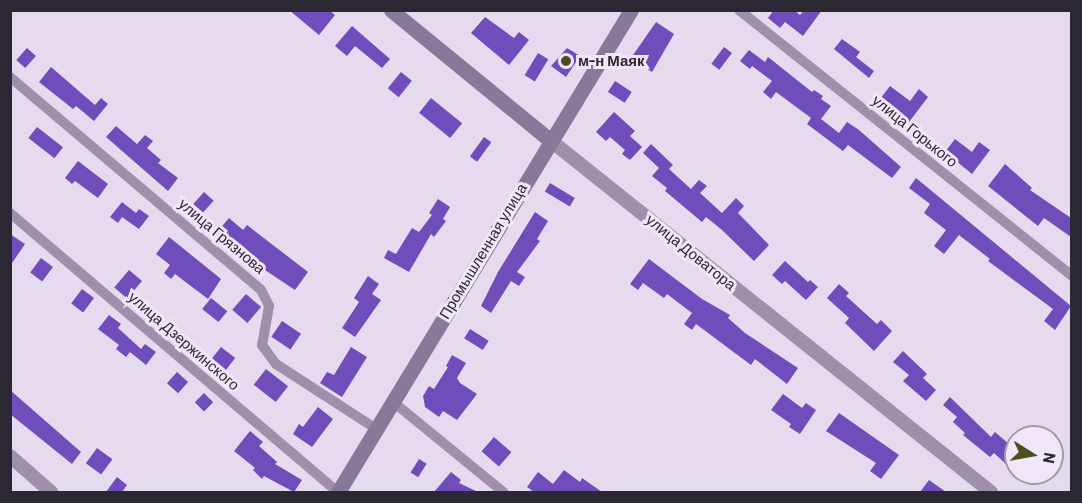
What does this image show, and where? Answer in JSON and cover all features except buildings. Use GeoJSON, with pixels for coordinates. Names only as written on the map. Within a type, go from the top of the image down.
{"type":"FeatureCollection","features":[{"type":"Feature","properties":{"kind":"main road","name":"улица Доватора"},"geometry":{"type":"LineString","coordinates":[[391,10],[550,140]]}},
{"type":"Feature","properties":{"kind":"main road","name":"Промышленная улица"},"geometry":{"type":"LineString","coordinates":[[338,492],[631,10]]}},
{"type":"Feature","properties":{"kind":"street","name":"улица Горького"},"geometry":{"type":"LineString","coordinates":[[739,10],[1071,276]]}},
{"type":"Feature","properties":{"kind":"street","name":"улица Грязнова"},"geometry":{"type":"LineString","coordinates":[[10,77],[261,290],[269,306],[262,345],[276,364],[375,428]]}},
{"type":"Feature","properties":{"kind":"street","name":"улица Доватора"},"geometry":{"type":"LineString","coordinates":[[550,140],[991,492]]}},
{"type":"Feature","properties":{"kind":"street","name":"улица Дзержинского"},"geometry":{"type":"LineString","coordinates":[[10,213],[338,492]]}},
{"type":"Feature","properties":{"kind":"street"},"geometry":{"type":"LineString","coordinates":[[392,401],[503,492]]}},
{"type":"Feature","properties":{"kind":"street"},"geometry":{"type":"LineString","coordinates":[[10,456],[51,492]]}},
{"type":"Feature","properties":{"kind":"place","name":"м-н Маяк"},"geometry":{"type":"Point","coordinates":[566,61]}}]}
